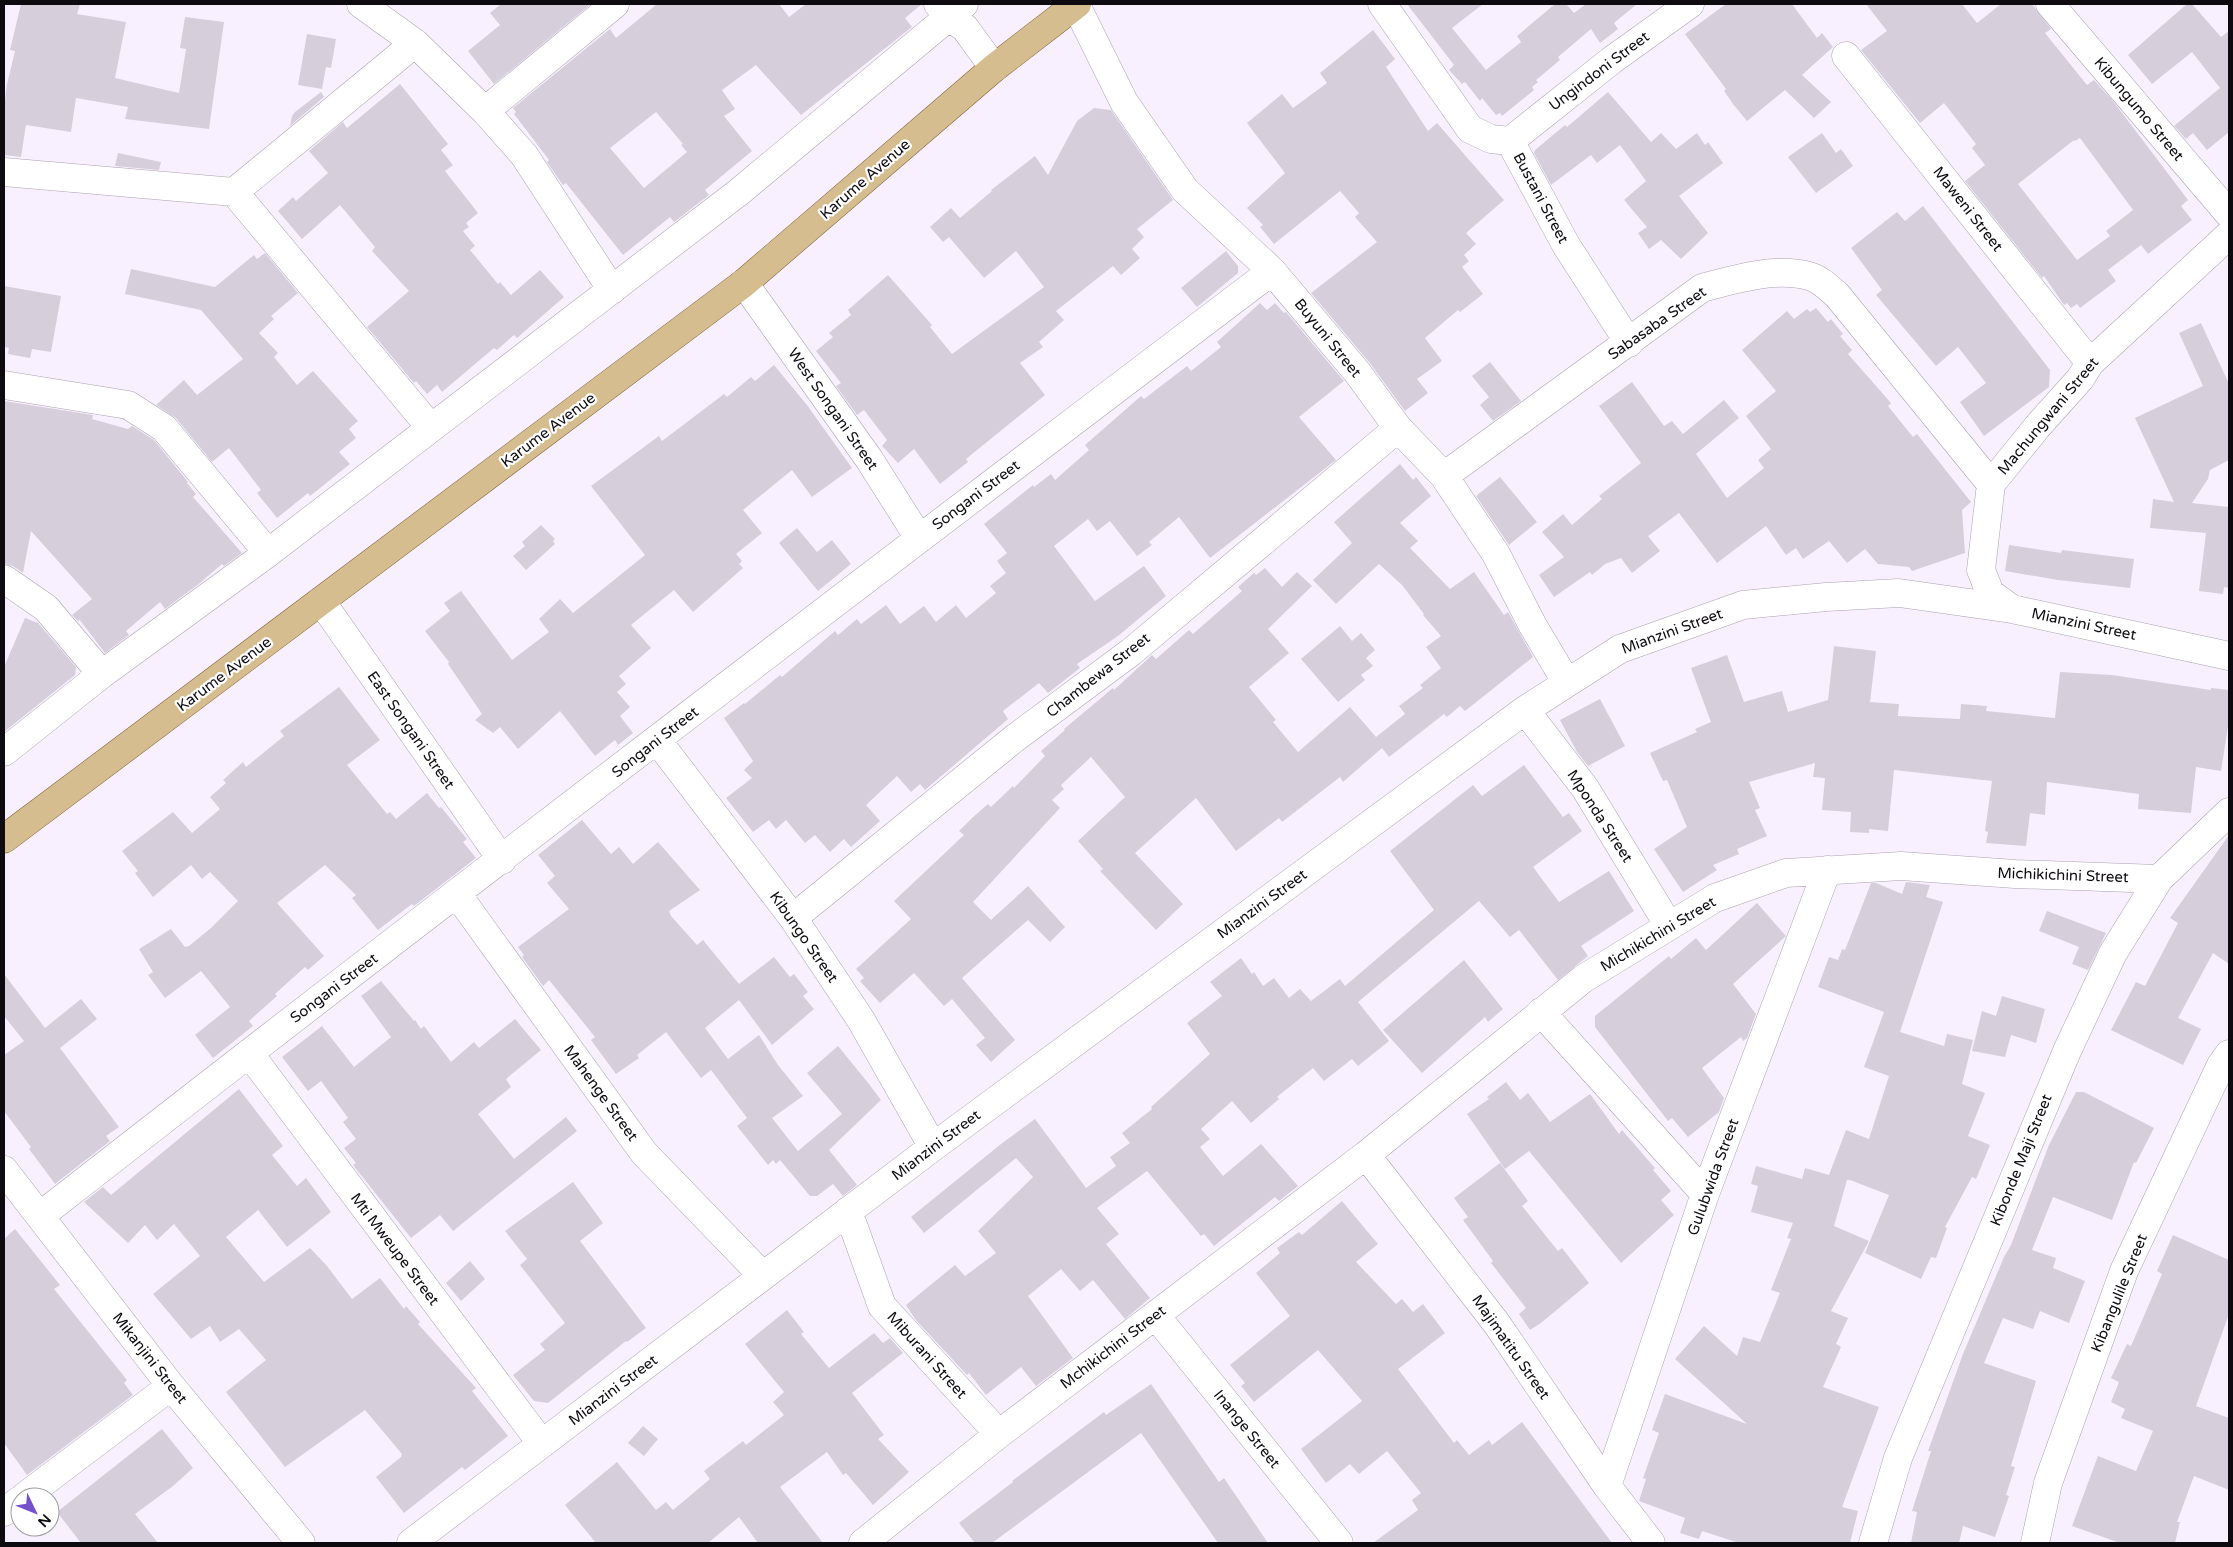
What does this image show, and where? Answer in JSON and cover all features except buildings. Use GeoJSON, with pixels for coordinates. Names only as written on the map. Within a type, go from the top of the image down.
{"type":"FeatureCollection","features":[{"type":"Feature","properties":{"kind":"main road","name":"Karume Avenue"},"geometry":{"type":"LineString","coordinates":[[4,839],[744,283],[988,60],[1076,4]]}},
{"type":"Feature","properties":{"kind":"street"},"geometry":{"type":"LineString","coordinates":[[362,4],[415,43],[485,111],[524,155],[612,290]]}},
{"type":"Feature","properties":{"kind":"street"},"geometry":{"type":"LineString","coordinates":[[485,111],[615,4]]}},
{"type":"Feature","properties":{"kind":"street","name":"Buyuni Street"},"geometry":{"type":"LineString","coordinates":[[1076,4],[1124,102],[1185,190],[1272,271],[1357,372],[1398,428],[1444,476],[1496,554],[1533,626],[1567,683]]}},
{"type":"Feature","properties":{"kind":"street","name":"Bustani Street"},"geometry":{"type":"LineString","coordinates":[[1382,4],[1470,129],[1491,139],[1510,141],[1566,245],[1629,343]]}},
{"type":"Feature","properties":{"kind":"street","name":"Ungindoni Street"},"geometry":{"type":"LineString","coordinates":[[1510,141],[1612,60],[1690,4]]}},
{"type":"Feature","properties":{"kind":"street","name":"Kibungumo Street"},"geometry":{"type":"LineString","coordinates":[[2050,4],[2229,214]]}},
{"type":"Feature","properties":{"kind":"street"},"geometry":{"type":"LineString","coordinates":[[4,752],[102,674],[268,552],[739,192],[954,13],[988,60]]}},
{"type":"Feature","properties":{"kind":"street"},"geometry":{"type":"LineString","coordinates":[[4,172],[234,192],[415,43]]}},
{"type":"Feature","properties":{"kind":"street","name":"Maweni Street"},"geometry":{"type":"LineString","coordinates":[[1846,56],[2090,362]]}},
{"type":"Feature","properties":{"kind":"street"},"geometry":{"type":"LineString","coordinates":[[234,192],[431,428]]}},
{"type":"Feature","properties":{"kind":"street","name":"Machungwani Street"},"geometry":{"type":"LineString","coordinates":[[2012,609],[1990,593],[1981,570],[1991,484],[2037,427],[2080,379],[2090,362],[2229,235]]}},
{"type":"Feature","properties":{"kind":"street","name":"Songani Street"},"geometry":{"type":"LineString","coordinates":[[40,1216],[919,538],[1272,271]]}},
{"type":"Feature","properties":{"kind":"street","name":"Sabasaba Street"},"geometry":{"type":"LineString","coordinates":[[1444,476],[1702,288],[1728,281],[1778,273],[1809,276],[1823,283],[1837,295],[1991,484]]}},
{"type":"Feature","properties":{"kind":"street","name":"West Songani Street"},"geometry":{"type":"LineString","coordinates":[[744,283],[870,459],[919,538]]}},
{"type":"Feature","properties":{"kind":"street"},"geometry":{"type":"LineString","coordinates":[[4,385],[128,405],[164,428],[268,552]]}},
{"type":"Feature","properties":{"kind":"street","name":"Chambewa Street"},"geometry":{"type":"LineString","coordinates":[[793,918],[1015,738],[1131,652],[1398,428]]}},
{"type":"Feature","properties":{"kind":"street"},"geometry":{"type":"LineString","coordinates":[[4,579],[46,608],[102,674]]}},
{"type":"Feature","properties":{"kind":"street","name":"Mianzini Street"},"geometry":{"type":"LineString","coordinates":[[411,1543],[933,1147],[1525,710],[1620,649],[1744,604],[1899,593],[2012,609],[2229,656]]}},
{"type":"Feature","properties":{"kind":"street","name":"East Songani Street"},"geometry":{"type":"LineString","coordinates":[[321,601],[502,860]]}},
{"type":"Feature","properties":{"kind":"street","name":"Mponda Street"},"geometry":{"type":"LineString","coordinates":[[1525,710],[1585,788],[1669,926]]}},
{"type":"Feature","properties":{"kind":"street","name":"Kibungo Street"},"geometry":{"type":"LineString","coordinates":[[657,740],[793,918],[861,1020],[933,1147]]}},
{"type":"Feature","properties":{"kind":"street","name":"Kibonde Maji Street"},"geometry":{"type":"LineString","coordinates":[[1873,1543],[1898,1458],[2066,1051],[2113,953],[2159,879],[2229,812]]}},
{"type":"Feature","properties":{"kind":"street","name":"Michikichini Street"},"geometry":{"type":"LineString","coordinates":[[1366,1154],[1582,979],[1715,898],[1777,876],[1786,873],[1901,866],[2015,874],[2159,879]]}},
{"type":"Feature","properties":{"kind":"street","name":"Gulubwida Street"},"geometry":{"type":"LineString","coordinates":[[1607,1486],[1705,1194],[1827,870]]}},
{"type":"Feature","properties":{"kind":"street","name":"Mahenge Street"},"geometry":{"type":"LineString","coordinates":[[457,894],[644,1153],[763,1276]]}},
{"type":"Feature","properties":{"kind":"street"},"geometry":{"type":"LineString","coordinates":[[1541,1012],[1705,1194]]}},
{"type":"Feature","properties":{"kind":"street","name":"Mti Mweupe Street"},"geometry":{"type":"LineString","coordinates":[[249,1053],[542,1444]]}},
{"type":"Feature","properties":{"kind":"street","name":"Kibangulile Street"},"geometry":{"type":"LineString","coordinates":[[2035,1543],[2048,1483],[2124,1271],[2221,1065],[2229,1054]]}},
{"type":"Feature","properties":{"kind":"street","name":"Mchikichini Street"},"geometry":{"type":"LineString","coordinates":[[863,1543],[999,1434],[1366,1154]]}},
{"type":"Feature","properties":{"kind":"street","name":"Majimatitu Street"},"geometry":{"type":"LineString","coordinates":[[1366,1154],[1497,1324],[1607,1486],[1651,1543]]}},
{"type":"Feature","properties":{"kind":"street","name":"Mikanjini Street"},"geometry":{"type":"LineString","coordinates":[[4,1170],[171,1386],[301,1543]]}},
{"type":"Feature","properties":{"kind":"street","name":"Miburani Street"},"geometry":{"type":"LineString","coordinates":[[848,1211],[882,1306],[999,1434]]}},
{"type":"Feature","properties":{"kind":"street","name":"Inange Street"},"geometry":{"type":"LineString","coordinates":[[1156,1316],[1339,1543]]}},
{"type":"Feature","properties":{"kind":"street"},"geometry":{"type":"LineString","coordinates":[[37,1487],[171,1386]]}}]}
